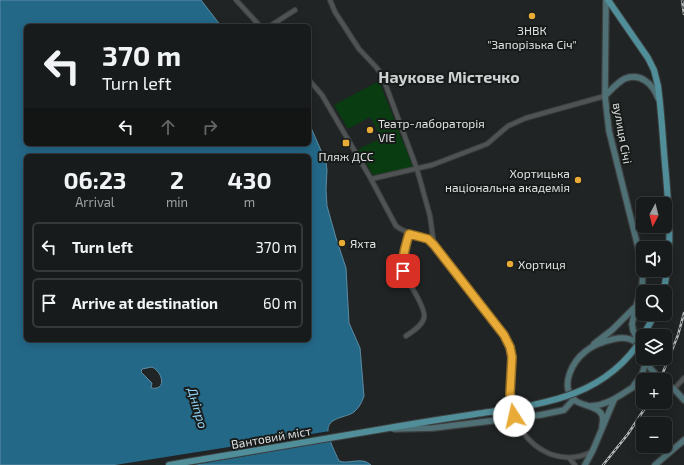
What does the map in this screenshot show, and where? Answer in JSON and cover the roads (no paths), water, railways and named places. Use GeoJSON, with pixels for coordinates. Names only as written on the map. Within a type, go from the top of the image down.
{"type":"FeatureCollection","features":[{"type":"Feature","properties":{"kind":"main road","name":"вулиця Січі"},"geometry":{"type":"LineString","coordinates":[[607,0],[605,96],[609,131],[636,241]]}},
{"type":"Feature","properties":{"kind":"main road"},"geometry":{"type":"LineString","coordinates":[[607,0],[651,64],[658,86],[670,227],[669,259],[664,285]]}},
{"type":"Feature","properties":{"kind":"main road"},"geometry":{"type":"LineString","coordinates":[[605,96],[614,86],[632,76],[644,79],[652,86],[660,105]]}},
{"type":"Feature","properties":{"kind":"main road"},"geometry":{"type":"LineString","coordinates":[[636,306],[632,324],[636,336]]}},
{"type":"Feature","properties":{"kind":"main road"},"geometry":{"type":"LineString","coordinates":[[602,426],[602,414],[596,409],[582,404],[574,399],[569,392],[569,376],[573,365],[586,350],[612,330],[636,306]]}},
{"type":"Feature","properties":{"kind":"main road"},"geometry":{"type":"LineString","coordinates":[[586,350],[607,341],[623,338],[636,342]]}},
{"type":"Feature","properties":{"kind":"main road","name":"Вантовий міст"},"geometry":{"type":"LineString","coordinates":[[170,465],[519,408],[560,399],[587,388],[607,375],[632,353],[636,347]]}},
{"type":"Feature","properties":{"kind":"main road"},"geometry":{"type":"LineString","coordinates":[[631,389],[643,372],[645,365]]}},
{"type":"Feature","properties":{"kind":"main road"},"geometry":{"type":"LineString","coordinates":[[588,406],[600,405],[614,400],[636,386]]}},
{"type":"Feature","properties":{"kind":"main road"},"geometry":{"type":"LineString","coordinates":[[674,389],[684,400]]}},
{"type":"Feature","properties":{"kind":"main road"},"geometry":{"type":"LineString","coordinates":[[377,430],[433,428],[540,415],[564,410],[574,399]]}},
{"type":"Feature","properties":{"kind":"main road"},"geometry":{"type":"LineString","coordinates":[[585,465],[614,400]]}},
{"type":"Feature","properties":{"kind":"main road"},"geometry":{"type":"LineString","coordinates":[[655,465],[684,440]]}},
{"type":"Feature","properties":{"kind":"main road"},"geometry":{"type":"LineString","coordinates":[[673,451],[684,447]]}},
{"type":"Feature","properties":{"kind":"street"},"geometry":{"type":"LineString","coordinates":[[236,0],[258,24]]}},
{"type":"Feature","properties":{"kind":"street"},"geometry":{"type":"LineString","coordinates":[[330,0],[335,12],[359,49],[376,66],[382,75],[417,169],[430,216],[434,245]]}},
{"type":"Feature","properties":{"kind":"street"},"geometry":{"type":"LineString","coordinates":[[273,24],[295,10]]}},
{"type":"Feature","properties":{"kind":"street"},"geometry":{"type":"LineString","coordinates":[[311,82],[322,96],[371,179],[396,226],[409,234],[428,239],[434,245],[504,335],[510,347],[512,357],[513,366],[510,394],[512,406],[514,416],[523,434],[531,442],[546,452],[557,456],[568,458],[585,455],[593,450]]}},
{"type":"Feature","properties":{"kind":"street"},"geometry":{"type":"LineString","coordinates":[[371,179],[432,165],[487,144],[508,126],[526,118],[605,96]]}},
{"type":"Feature","properties":{"kind":"street"},"geometry":{"type":"LineString","coordinates":[[406,336],[416,329],[424,318],[416,296],[403,271],[402,259],[404,247],[409,234]]}},
{"type":"Feature","properties":{"kind":"street"},"geometry":{"type":"LineString","coordinates":[[674,389],[684,378]]}},
{"type":"Feature","properties":{"kind":"street"},"geometry":{"type":"LineString","coordinates":[[568,458],[575,465]]}},
{"type":"Feature","properties":{"kind":"water","name":"Дніпро"},"geometry":{"type":"Polygon","coordinates":[[[0,0],[201,0],[219,24],[24,24],[24,146],[311,146],[311,128],[326,162],[327,206],[346,268],[349,323],[360,348],[364,396],[360,405],[354,412],[334,420],[329,426],[328,431],[332,446],[339,461],[364,461],[371,465],[0,465],[0,0]],[[152,367],[142,369],[141,372],[152,383],[151,388],[159,387],[161,384],[161,377],[156,369],[152,367]]]}},
{"type":"Feature","properties":{"kind":"railway"},"geometry":{"type":"LineString","coordinates":[[682,0],[684,14]]}},
{"type":"Feature","properties":{"kind":"railway"},"geometry":{"type":"LineString","coordinates":[[663,373],[678,335],[684,313]]}},
{"type":"Feature","properties":{"kind":"railway"},"geometry":{"type":"LineString","coordinates":[[603,465],[628,434],[644,409]]}},
{"type":"Feature","properties":{"kind":"place","name":"ЗНВК \"Запорізька Січ\""},"geometry":{"type":"Point","coordinates":[532,16]}},
{"type":"Feature","properties":{"kind":"place","name":"Театр-лабораторія VIE"},"geometry":{"type":"Point","coordinates":[370,130]}},
{"type":"Feature","properties":{"kind":"place","name":"Пляж ДСС"},"geometry":{"type":"Point","coordinates":[346,143]}},
{"type":"Feature","properties":{"kind":"place","name":"Хортицька національна академія"},"geometry":{"type":"Point","coordinates":[578,180]}},
{"type":"Feature","properties":{"kind":"place","name":"Яхта"},"geometry":{"type":"Point","coordinates":[342,243]}},
{"type":"Feature","properties":{"kind":"place","name":"Хортиця"},"geometry":{"type":"Point","coordinates":[510,264]}},
{"type":"Feature","properties":{"kind":"district","name":"Наукове Містечко"},"geometry":{"type":"Point","coordinates":[449,76]}}]}
